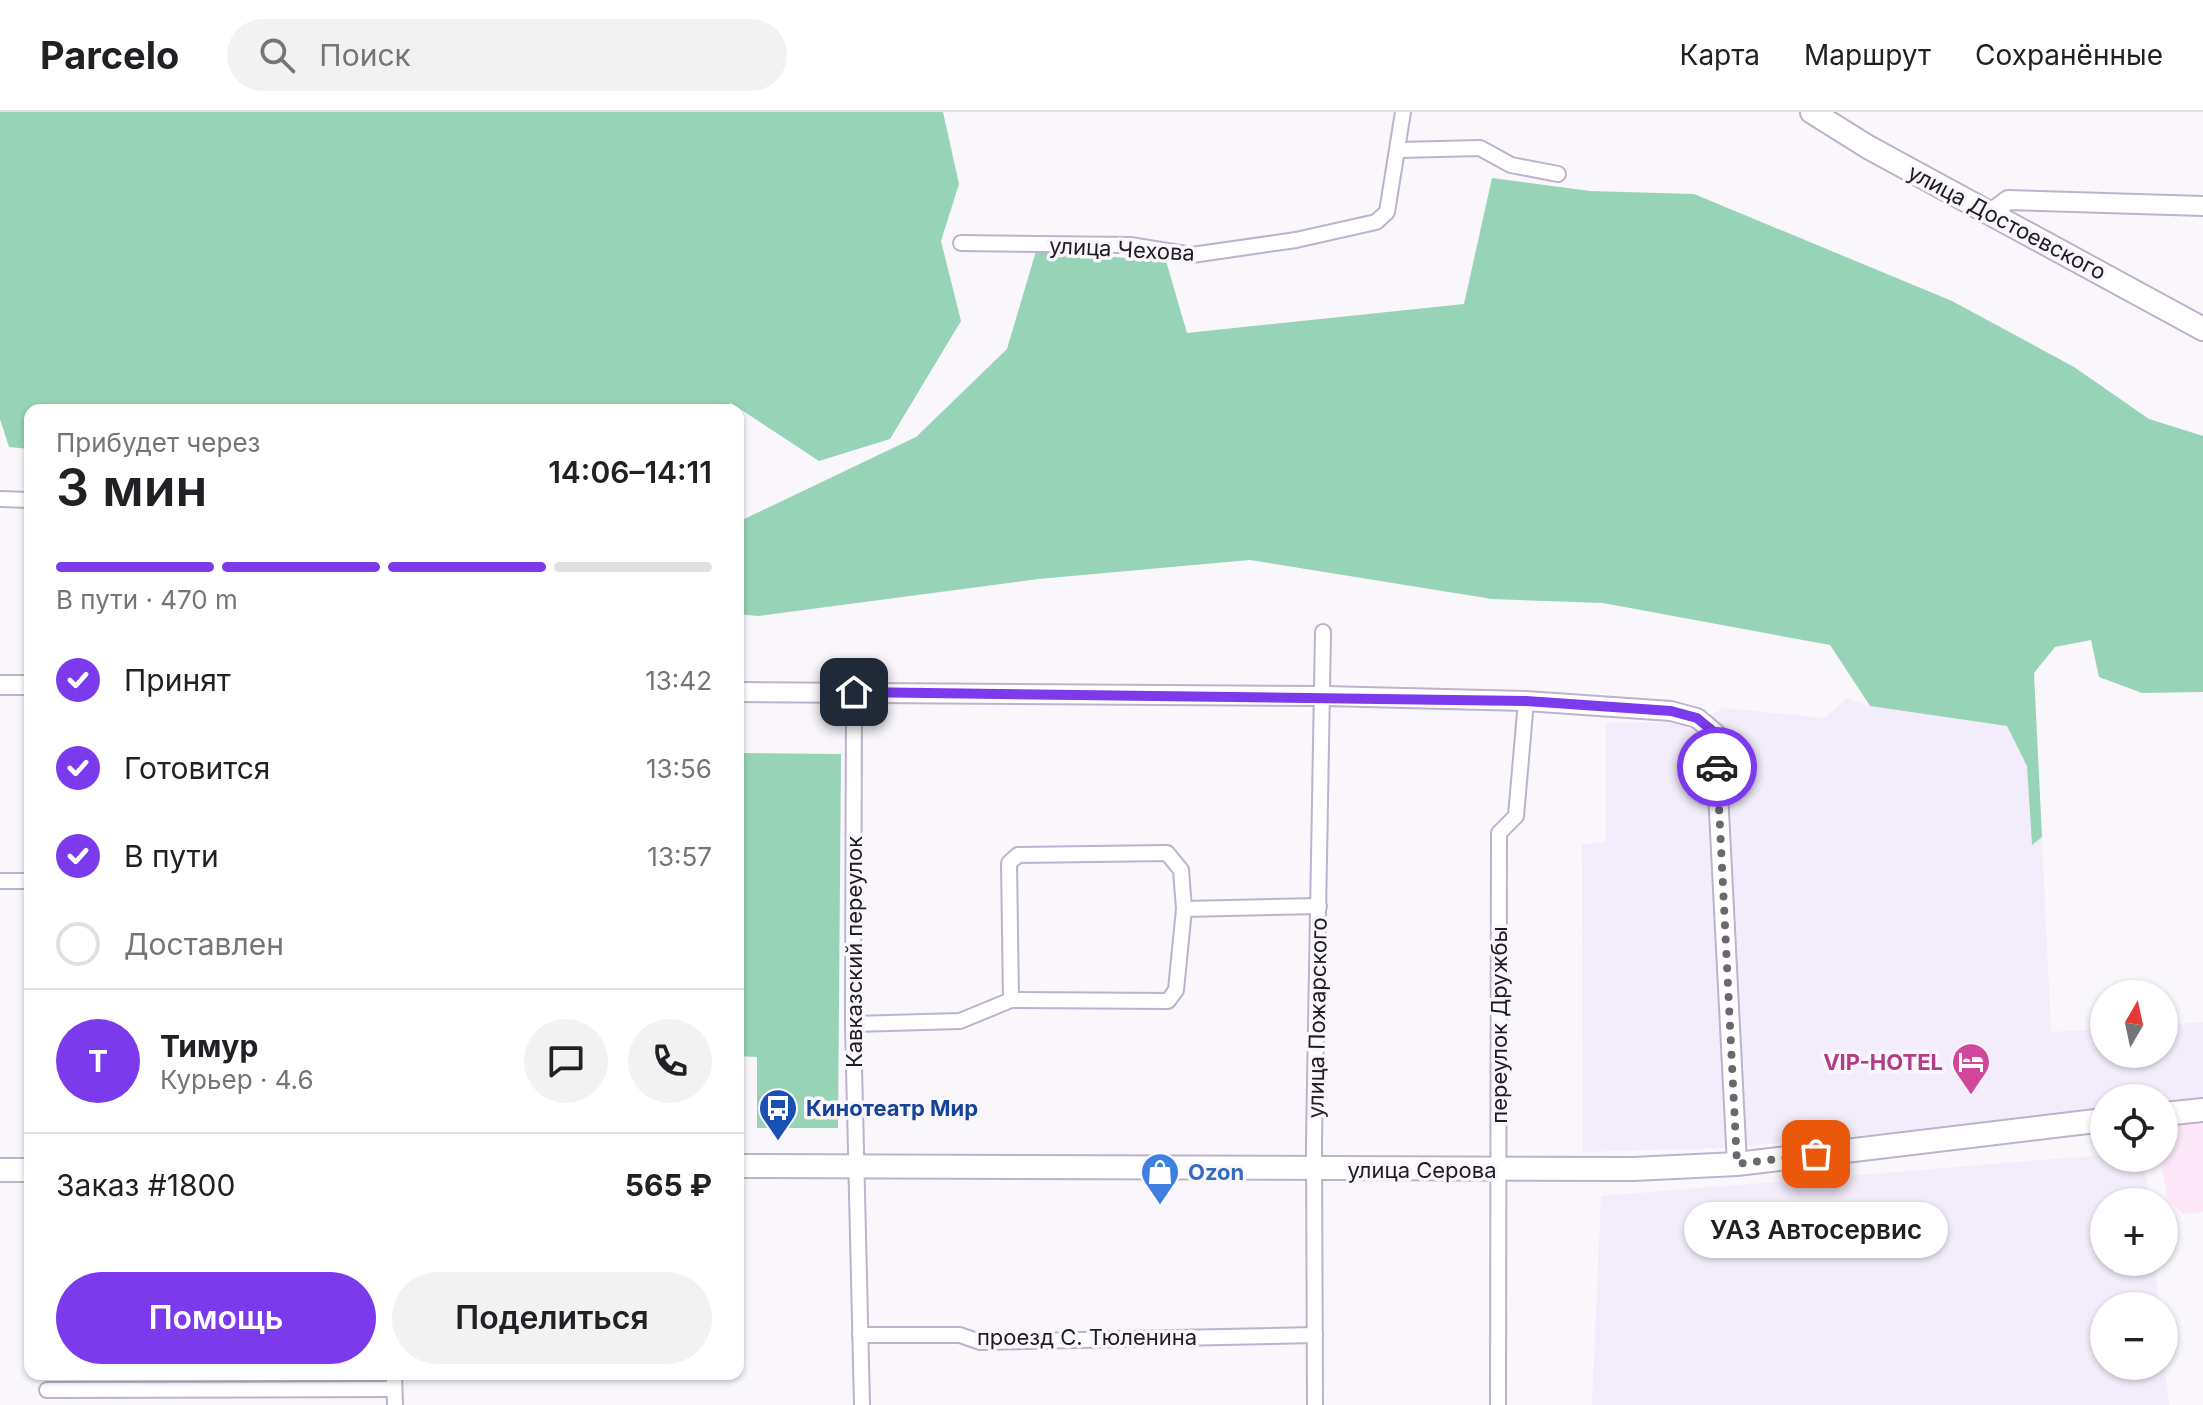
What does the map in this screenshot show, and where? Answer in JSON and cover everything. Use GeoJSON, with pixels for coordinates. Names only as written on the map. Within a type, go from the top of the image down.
{"type":"FeatureCollection","features":[{"type":"Feature","properties":{"kind":"main road","name":"улица Достоевского"},"geometry":{"type":"LineString","coordinates":[[1812,112],[1868,147],[2203,329]]}},
{"type":"Feature","properties":{"kind":"main road"},"geometry":{"type":"LineString","coordinates":[[2178,1113],[2203,1110]]}},
{"type":"Feature","properties":{"kind":"main road","name":"улица Серова"},"geometry":{"type":"LineString","coordinates":[[744,1166],[1499,1170],[1737,1164],[2090,1122]]}},
{"type":"Feature","properties":{"kind":"main road"},"geometry":{"type":"LineString","coordinates":[[0,1170],[24,1170]]}},
{"type":"Feature","properties":{"kind":"street"},"geometry":{"type":"LineString","coordinates":[[1403,112],[1399,150],[1480,148],[1511,165],[1558,174]]}},
{"type":"Feature","properties":{"kind":"street","name":"улица Чехова"},"geometry":{"type":"LineString","coordinates":[[961,243],[1130,245],[1192,255],[1296,240],[1376,222],[1387,212],[1399,150]]}},
{"type":"Feature","properties":{"kind":"street"},"geometry":{"type":"LineString","coordinates":[[1992,212],[2008,200],[2203,206]]}},
{"type":"Feature","properties":{"kind":"street"},"geometry":{"type":"LineString","coordinates":[[0,499],[24,500]]}},
{"type":"Feature","properties":{"kind":"street","name":"улица Пожарского"},"geometry":{"type":"LineString","coordinates":[[1315,1405],[1315,1170],[1323,632]]}},
{"type":"Feature","properties":{"kind":"street"},"geometry":{"type":"LineString","coordinates":[[0,685],[24,685]]}},
{"type":"Feature","properties":{"kind":"street"},"geometry":{"type":"LineString","coordinates":[[744,692],[1324,696],[1526,701],[1671,711],[1697,718],[1715,733],[1737,1164]]}},
{"type":"Feature","properties":{"kind":"street","name":"Кавказский переулок"},"geometry":{"type":"LineString","coordinates":[[854,692],[853,1024],[862,1405]]}},
{"type":"Feature","properties":{"kind":"street","name":"переулок Дружбы"},"geometry":{"type":"LineString","coordinates":[[1498,1405],[1499,833],[1516,816],[1526,701]]}},
{"type":"Feature","properties":{"kind":"street"},"geometry":{"type":"LineString","coordinates":[[853,1024],[960,1021],[1011,1000],[1168,1001],[1176,990],[1184,909],[1181,870],[1167,853],[1018,855],[1009,863],[1011,1000]]}},
{"type":"Feature","properties":{"kind":"street"},"geometry":{"type":"LineString","coordinates":[[0,881],[24,881]]}},
{"type":"Feature","properties":{"kind":"street"},"geometry":{"type":"LineString","coordinates":[[1184,909],[1319,906]]}},
{"type":"Feature","properties":{"kind":"street","name":"проезд С. Тюленина"},"geometry":{"type":"LineString","coordinates":[[860,1335],[960,1335],[980,1342],[1315,1335]]}},
{"type":"Feature","properties":{"kind":"street"},"geometry":{"type":"LineString","coordinates":[[47,1390],[394,1382],[395,1405]]}},
{"type":"Feature","properties":{"kind":"shaded area"},"geometry":{"type":"Polygon","coordinates":[[[1847,698],[1870,706],[2007,726],[2027,766],[2032,844],[2042,837],[2051,1032],[2090,1030],[2090,1068],[2178,1068],[2178,1024],[2203,1022],[2203,1102],[2178,1105],[2178,1084],[2090,1084],[2090,1113],[1727,1148],[1583,1152],[1582,844],[1606,842],[1606,723],[1693,722],[1725,708],[1825,718],[1847,698]]]}},
{"type":"Feature","properties":{"kind":"shaded area"},"geometry":{"type":"Polygon","coordinates":[[[2203,1120],[2203,1212],[2184,1214],[2178,1209],[2178,1188],[2166,1188],[2163,1172],[2178,1172],[2178,1121],[2203,1120]]]}},
{"type":"Feature","properties":{"kind":"shaded area"},"geometry":{"type":"Polygon","coordinates":[[[2090,1156],[2090,1172],[2146,1172],[2148,1188],[2090,1188],[2090,1276],[2156,1276],[2158,1292],[2090,1292],[2090,1380],[2166,1380],[2169,1405],[1592,1405],[1601,1196],[2090,1156]]]}},
{"type":"Feature","properties":{"kind":"shaded area"},"geometry":{"type":"Polygon","coordinates":[[[270,1380],[381,1380],[381,1383],[270,1380]]]}},
{"type":"Feature","properties":{"kind":"green space"},"geometry":{"type":"Polygon","coordinates":[[[0,112],[943,112],[959,184],[941,241],[961,321],[890,439],[819,461],[744,412],[744,404],[731,403],[24,404],[24,448],[9,447],[0,419],[0,112]]]}},
{"type":"Feature","properties":{"kind":"green space"},"geometry":{"type":"Polygon","coordinates":[[[1492,178],[1590,191],[1694,194],[1952,301],[2074,367],[2149,419],[2203,436],[2203,692],[2142,693],[2099,677],[2091,640],[2055,647],[2034,673],[2042,837],[2032,845],[2027,766],[2007,726],[1870,706],[1830,645],[1603,603],[1492,599],[1250,560],[1038,579],[758,616],[744,615],[744,519],[916,437],[1007,349],[1036,251],[1166,261],[1187,333],[1464,304],[1492,178]]]}},
{"type":"Feature","properties":{"kind":"green space"},"geometry":{"type":"Polygon","coordinates":[[[744,753],[841,754],[838,1128],[757,1128],[757,1057],[744,1056],[744,753]]]}},
{"type":"Feature","properties":{"kind":"way so far"},"geometry":{"type":"LineString","coordinates":[[1717,767],[1737,1164],[1816,1154]]}},
{"type":"Feature","properties":{"kind":"place","name":"VIP-HOTEL"},"geometry":{"type":"Point","coordinates":[1971,1096]}},
{"type":"Feature","properties":{"kind":"place","name":"Кинотеатр Мир"},"geometry":{"type":"Point","coordinates":[778,1142]}},
{"type":"Feature","properties":{"kind":"place","name":"УАЗ Автосервис"},"geometry":{"type":"Point","coordinates":[1816,1154]}},
{"type":"Feature","properties":{"kind":"place","name":"Ozon"},"geometry":{"type":"Point","coordinates":[1160,1206]}},
{"type":"Feature","properties":{"kind":"route"},"geometry":{"type":"LineString","coordinates":[[854,692],[1353,696],[1526,701],[1671,711],[1697,718],[1715,733],[1717,767]]}}]}
